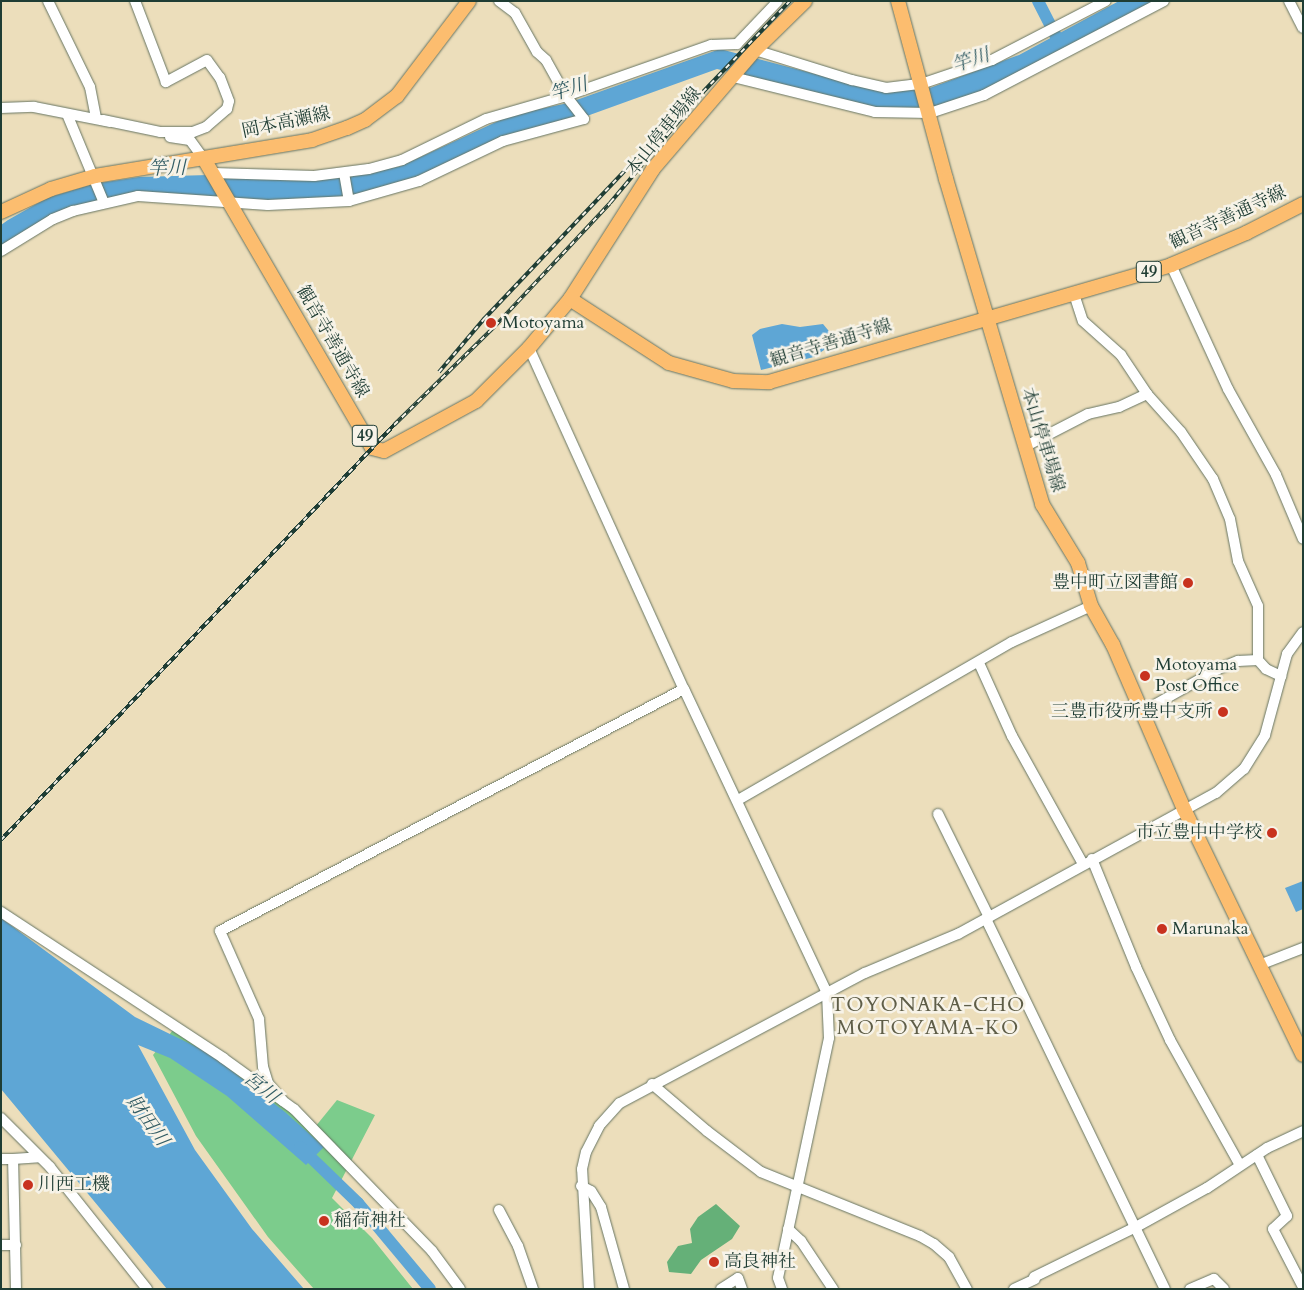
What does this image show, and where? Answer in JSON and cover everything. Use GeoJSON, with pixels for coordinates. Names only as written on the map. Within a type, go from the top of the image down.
{"type":"FeatureCollection","features":[{"type":"Feature","properties":{"kind":"main road","name":"岡本高瀬線"},"geometry":{"type":"LineString","coordinates":[[204,159],[332,135],[365,120],[412,80],[469,1]]}},
{"type":"Feature","properties":{"kind":"main road","name":"本山停車場線"},"geometry":{"type":"LineString","coordinates":[[570,299],[653,170],[755,50],[805,1]]}},
{"type":"Feature","properties":{"kind":"main road","name":"本山停車場線"},"geometry":{"type":"LineString","coordinates":[[898,1],[930,111],[946,179],[1042,504],[1078,563],[1091,606],[1113,645],[1140,713],[1184,809],[1303,1055]]}},
{"type":"Feature","properties":{"kind":"main road","name":"観音寺善通寺線"},"geometry":{"type":"LineString","coordinates":[[204,159],[372,448],[378,452],[432,428],[476,401],[529,348],[570,299],[632,337],[658,358],[706,375],[752,383],[788,379],[986,317],[1074,294],[1171,265],[1246,233],[1303,204]]}},
{"type":"Feature","properties":{"kind":"main road"},"geometry":{"type":"LineString","coordinates":[[1,212],[51,189],[96,178],[204,159]]}},
{"type":"Feature","properties":{"kind":"street"},"geometry":{"type":"LineString","coordinates":[[48,1],[90,87],[100,119]]}},
{"type":"Feature","properties":{"kind":"street"},"geometry":{"type":"LineString","coordinates":[[1,108],[34,107],[160,132],[193,132],[206,127],[227,109],[229,101],[220,78],[207,60],[166,82],[135,1]]}},
{"type":"Feature","properties":{"kind":"street"},"geometry":{"type":"LineString","coordinates":[[1,251],[53,219],[104,202],[138,196],[296,205],[348,200],[419,181],[503,141],[583,118],[567,98],[515,13],[499,1]]}},
{"type":"Feature","properties":{"kind":"street"},"geometry":{"type":"LineString","coordinates":[[213,173],[344,175],[402,160],[486,119],[567,98],[711,45],[736,44],[778,1]]}},
{"type":"Feature","properties":{"kind":"street"},"geometry":{"type":"LineString","coordinates":[[755,50],[852,80],[886,88],[922,86],[992,60],[1106,1]]}},
{"type":"Feature","properties":{"kind":"street"},"geometry":{"type":"LineString","coordinates":[[733,77],[875,112],[930,111],[984,95],[1164,1]]}},
{"type":"Feature","properties":{"kind":"street"},"geometry":{"type":"LineString","coordinates":[[1289,1],[1303,28]]}},
{"type":"Feature","properties":{"kind":"street"},"geometry":{"type":"LineString","coordinates":[[67,114],[80,148],[96,178],[104,202]]}},
{"type":"Feature","properties":{"kind":"street"},"geometry":{"type":"LineString","coordinates":[[100,119],[190,140],[204,159]]}},
{"type":"Feature","properties":{"kind":"street"},"geometry":{"type":"LineString","coordinates":[[344,175],[348,200]]}},
{"type":"Feature","properties":{"kind":"street"},"geometry":{"type":"LineString","coordinates":[[1171,265],[1228,389],[1276,475],[1303,539]]}},
{"type":"Feature","properties":{"kind":"street"},"geometry":{"type":"LineString","coordinates":[[1074,294],[1082,321],[1121,356],[1146,394],[1181,432],[1213,479],[1230,519],[1238,562],[1258,606],[1258,660],[1266,669],[1281,676]]}},
{"type":"Feature","properties":{"kind":"street"},"geometry":{"type":"LineString","coordinates":[[529,348],[684,690],[738,800],[827,993],[829,1038],[778,1278],[782,1289]]}},
{"type":"Feature","properties":{"kind":"street"},"geometry":{"type":"LineString","coordinates":[[1024,447],[1088,414],[1119,407],[1146,394]]}},
{"type":"Feature","properties":{"kind":"street"},"geometry":{"type":"LineString","coordinates":[[738,800],[979,663],[1012,642],[1091,606]]}},
{"type":"Feature","properties":{"kind":"street"},"geometry":{"type":"LineString","coordinates":[[589,1289],[581,1186],[586,1152],[599,1126],[620,1103],[652,1084],[865,972],[942,942],[1216,792],[1244,769],[1265,735],[1287,654],[1303,632]]}},
{"type":"Feature","properties":{"kind":"street"},"geometry":{"type":"LineString","coordinates":[[1140,713],[1218,669],[1238,661],[1258,660]]}},
{"type":"Feature","properties":{"kind":"street"},"geometry":{"type":"LineString","coordinates":[[979,663],[1012,736],[1088,862],[1170,1040],[1240,1165]]}},
{"type":"Feature","properties":{"kind":"street"},"geometry":{"type":"LineString","coordinates":[[460,1289],[432,1251],[388,1204],[283,1101],[268,1082],[263,1067],[259,1019],[220,931],[316,878],[684,690]]}},
{"type":"Feature","properties":{"kind":"street"},"geometry":{"type":"LineString","coordinates":[[938,814],[1165,1289]]}},
{"type":"Feature","properties":{"kind":"street"},"geometry":{"type":"LineString","coordinates":[[1,912],[283,1101]]}},
{"type":"Feature","properties":{"kind":"street"},"geometry":{"type":"LineString","coordinates":[[1259,965],[1303,948]]}},
{"type":"Feature","properties":{"kind":"street"},"geometry":{"type":"LineString","coordinates":[[652,1084],[707,1131],[761,1172],[920,1236],[948,1258],[967,1289]]}},
{"type":"Feature","properties":{"kind":"street"},"geometry":{"type":"LineString","coordinates":[[1,1118],[39,1157],[147,1289]]}},
{"type":"Feature","properties":{"kind":"street"},"geometry":{"type":"LineString","coordinates":[[1014,1289],[1136,1227],[1207,1188],[1257,1154],[1303,1131]]}},
{"type":"Feature","properties":{"kind":"street"},"geometry":{"type":"LineString","coordinates":[[1257,1154],[1287,1216],[1273,1229],[1303,1287]]}},
{"type":"Feature","properties":{"kind":"street"},"geometry":{"type":"LineString","coordinates":[[1,1159],[39,1157]]}},
{"type":"Feature","properties":{"kind":"street"},"geometry":{"type":"LineString","coordinates":[[13,1159],[16,1289]]}},
{"type":"Feature","properties":{"kind":"street"},"geometry":{"type":"LineString","coordinates":[[581,1186],[591,1191],[604,1214],[624,1289]]}},
{"type":"Feature","properties":{"kind":"street"},"geometry":{"type":"LineString","coordinates":[[499,1210],[518,1246],[533,1289]]}},
{"type":"Feature","properties":{"kind":"street"},"geometry":{"type":"LineString","coordinates":[[788,1229],[801,1241],[833,1289]]}},
{"type":"Feature","properties":{"kind":"street"},"geometry":{"type":"LineString","coordinates":[[1,1245],[16,1245]]}},
{"type":"Feature","properties":{"kind":"street"},"geometry":{"type":"LineString","coordinates":[[721,1289],[738,1278],[742,1289]]}},
{"type":"Feature","properties":{"kind":"street"},"geometry":{"type":"LineString","coordinates":[[1190,1289],[1214,1279],[1224,1289]]}},
{"type":"Feature","properties":{"kind":"green space"},"geometry":{"type":"Polygon","coordinates":[[[173,1030],[276,1100],[311,1132],[337,1100],[375,1115],[332,1198],[372,1238],[413,1289],[314,1289],[268,1237],[196,1136],[153,1055],[173,1030]]]}},
{"type":"Feature","properties":{"kind":"green space"},"geometry":{"type":"Polygon","coordinates":[[[716,1204],[740,1226],[732,1239],[701,1260],[691,1274],[669,1272],[667,1262],[678,1246],[692,1243],[690,1229],[698,1217],[716,1204]]]}},
{"type":"Feature","properties":{"kind":"water"},"geometry":{"type":"Polygon","coordinates":[[[1119,1],[1155,1],[982,92],[931,108],[875,108],[717,69],[429,173],[345,199],[281,203],[106,200],[1,247],[1,225],[8,220],[47,198],[93,184],[139,177],[208,175],[343,178],[401,166],[511,115],[568,103],[720,49],[880,91],[927,89],[1019,55],[1119,1]]]}},
{"type":"Feature","properties":{"kind":"water"},"geometry":{"type":"Polygon","coordinates":[[[782,324],[800,327],[823,324],[833,336],[824,350],[814,357],[761,370],[752,335],[760,329],[782,324]]]}},
{"type":"Feature","properties":{"kind":"water"},"geometry":{"type":"Polygon","coordinates":[[[1303,881],[1303,909],[1296,912],[1285,888],[1303,881]]]}},
{"type":"Feature","properties":{"kind":"water","name":"財田川"},"geometry":{"type":"Polygon","coordinates":[[[1,918],[135,1017],[209,1053],[285,1112],[324,1147],[306,1165],[227,1096],[170,1058],[138,1045],[195,1150],[252,1229],[304,1289],[167,1289],[1,1089],[1,918]]]}},
{"type":"Feature","properties":{"kind":"waterway"},"geometry":{"type":"LineString","coordinates":[[1038,1],[1060,44]]}},
{"type":"Feature","properties":{"kind":"waterway","name":"宮川"},"geometry":{"type":"LineString","coordinates":[[300,1147],[358,1203],[430,1289]]}},
{"type":"Feature","properties":{"kind":"railway"},"geometry":{"type":"LineString","coordinates":[[1,840],[394,425],[495,326],[610,203],[703,92],[790,1]]}},
{"type":"Feature","properties":{"kind":"railway"},"geometry":{"type":"LineString","coordinates":[[439,372],[484,319],[653,141]]}},
{"type":"Feature","properties":{"kind":"place","name":"Motoyama"},"geometry":{"type":"Point","coordinates":[491,323]}},
{"type":"Feature","properties":{"kind":"place","name":"豊中町立図書館"},"geometry":{"type":"Point","coordinates":[1188,583]}},
{"type":"Feature","properties":{"kind":"place","name":"Motoyama Post Office"},"geometry":{"type":"Point","coordinates":[1145,676]}},
{"type":"Feature","properties":{"kind":"place","name":"三豊市役所豊中支所"},"geometry":{"type":"Point","coordinates":[1223,712]}},
{"type":"Feature","properties":{"kind":"place","name":"市立豊中中学校"},"geometry":{"type":"Point","coordinates":[1272,833]}},
{"type":"Feature","properties":{"kind":"place","name":"Marunaka"},"geometry":{"type":"Point","coordinates":[1162,929]}},
{"type":"Feature","properties":{"kind":"place","name":"川西工機"},"geometry":{"type":"Point","coordinates":[28,1185]}},
{"type":"Feature","properties":{"kind":"place","name":"稲荷神社"},"geometry":{"type":"Point","coordinates":[324,1221]}},
{"type":"Feature","properties":{"kind":"place","name":"高良神社"},"geometry":{"type":"Point","coordinates":[714,1262]}},
{"type":"Feature","properties":{"kind":"district","name":"TOYONAKA-CHO MOTOYAMA-KO"},"geometry":{"type":"Point","coordinates":[928,1016]}},
{"type":"Feature","properties":{"kind":"water label","name":"竿川"},"geometry":{"type":"Point","coordinates":[971,61]}},
{"type":"Feature","properties":{"kind":"water label","name":"竿川"},"geometry":{"type":"Point","coordinates":[569,90]}},
{"type":"Feature","properties":{"kind":"water label","name":"竿川"},"geometry":{"type":"Point","coordinates":[167,169]}}]}
